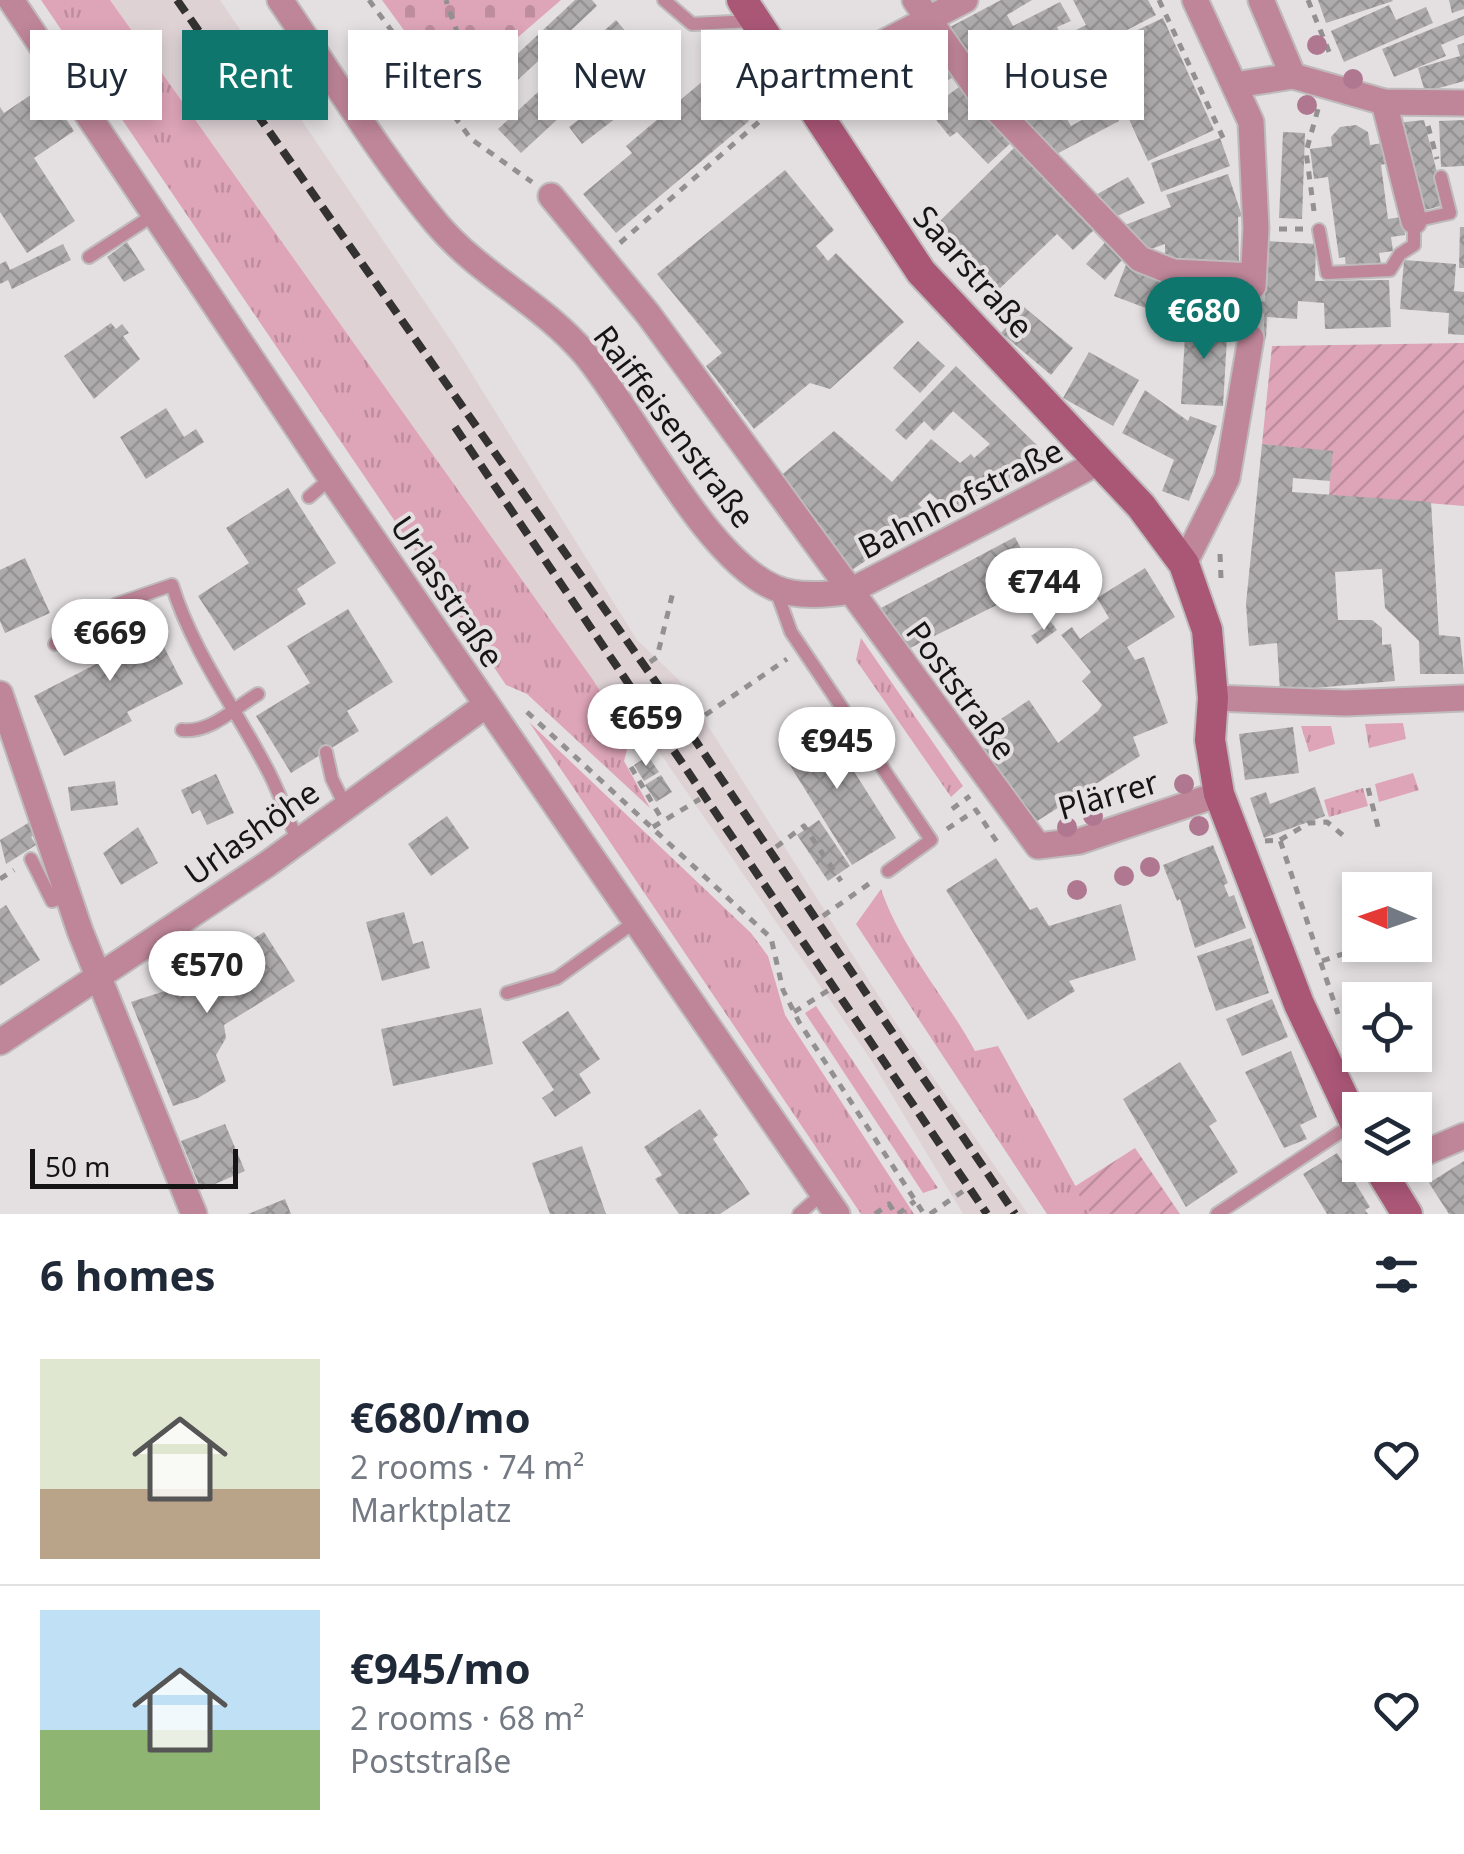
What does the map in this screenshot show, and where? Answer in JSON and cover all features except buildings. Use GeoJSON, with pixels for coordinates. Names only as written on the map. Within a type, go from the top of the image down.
{"type":"FeatureCollection","features":[{"type":"Feature","properties":{"kind":"street","name":"Urlasstraße"},"geometry":{"type":"LineString","coordinates":[[11,0],[331,478],[830,1204]]}},
{"type":"Feature","properties":{"kind":"street","name":"Raiffeisenstraße"},"geometry":{"type":"LineString","coordinates":[[280,0],[437,224],[483,270],[542,311],[584,354],[728,552],[776,588],[822,596],[850,591],[603,258],[551,196]]}},
{"type":"Feature","properties":{"kind":"street"},"geometry":{"type":"LineString","coordinates":[[889,30],[921,10],[965,0]]}},
{"type":"Feature","properties":{"kind":"street"},"geometry":{"type":"LineString","coordinates":[[921,10],[978,90],[1140,260],[1173,272],[1253,281],[1251,122],[1195,0]]}},
{"type":"Feature","properties":{"kind":"street"},"geometry":{"type":"LineString","coordinates":[[1261,0],[1293,76]]}},
{"type":"Feature","properties":{"kind":"street"},"geometry":{"type":"LineString","coordinates":[[1235,84],[1293,76],[1331,78],[1384,102],[1422,106],[1464,103]]}},
{"type":"Feature","properties":{"kind":"street"},"geometry":{"type":"LineString","coordinates":[[1384,102],[1414,221]]}},
{"type":"Feature","properties":{"kind":"street","name":"Saarstraße"},"geometry":{"type":"LineString","coordinates":[[821,120],[921,272],[1141,506],[1184,564],[1207,630],[1213,698],[1210,740],[1219,794],[1299,1004],[1342,1096]]}},
{"type":"Feature","properties":{"kind":"street"},"geometry":{"type":"LineString","coordinates":[[1184,564],[1227,478],[1251,338]]}},
{"type":"Feature","properties":{"kind":"street","name":"Bahnhofstraße"},"geometry":{"type":"LineString","coordinates":[[850,591],[1099,462]]}},
{"type":"Feature","properties":{"kind":"street","name":"Poststraße"},"geometry":{"type":"LineString","coordinates":[[850,591],[1021,826]]}},
{"type":"Feature","properties":{"kind":"street"},"geometry":{"type":"LineString","coordinates":[[0,694],[98,973],[194,1214]]}},
{"type":"Feature","properties":{"kind":"street"},"geometry":{"type":"LineString","coordinates":[[1213,698],[1345,703],[1464,698]]}},
{"type":"Feature","properties":{"kind":"street","name":"Urlashöhe"},"geometry":{"type":"LineString","coordinates":[[0,1042],[297,840],[486,704]]}},
{"type":"Feature","properties":{"kind":"street","name":"Plärrer"},"geometry":{"type":"LineString","coordinates":[[1021,826],[1038,846],[1080,841],[1219,794]]}},
{"type":"Feature","properties":{"kind":"street"},"geometry":{"type":"LineString","coordinates":[[1432,1149],[1464,1136]]}},
{"type":"Feature","properties":{"kind":"street"},"geometry":{"type":"LineString","coordinates":[[1391,1182],[1407,1214]]}},
{"type":"Feature","properties":{"kind":"lane"},"geometry":{"type":"LineString","coordinates":[[664,0],[692,24],[748,10]]}},
{"type":"Feature","properties":{"kind":"lane"},"geometry":{"type":"LineString","coordinates":[[1319,230],[1327,272],[1390,270],[1400,254],[1414,245],[1414,221],[1450,212],[1442,176]]}},
{"type":"Feature","properties":{"kind":"lane"},"geometry":{"type":"LineString","coordinates":[[89,257],[155,214]]}},
{"type":"Feature","properties":{"kind":"lane"},"geometry":{"type":"LineString","coordinates":[[309,496],[331,478]]}},
{"type":"Feature","properties":{"kind":"lane"},"geometry":{"type":"LineString","coordinates":[[55,644],[117,604],[172,586],[182,616],[269,771],[297,840]]}},
{"type":"Feature","properties":{"kind":"lane"},"geometry":{"type":"LineString","coordinates":[[776,588],[791,632],[931,840],[888,871]]}},
{"type":"Feature","properties":{"kind":"lane"},"geometry":{"type":"LineString","coordinates":[[182,730],[195,731],[213,724],[258,694]]}},
{"type":"Feature","properties":{"kind":"lane"},"geometry":{"type":"LineString","coordinates":[[326,752],[345,806]]}},
{"type":"Feature","properties":{"kind":"lane"},"geometry":{"type":"LineString","coordinates":[[31,859],[52,901],[70,896]]}},
{"type":"Feature","properties":{"kind":"lane"},"geometry":{"type":"LineString","coordinates":[[507,994],[557,978],[636,921]]}},
{"type":"Feature","properties":{"kind":"lane"},"geometry":{"type":"LineString","coordinates":[[1217,1214],[1342,1137]]}},
{"type":"Feature","properties":{"kind":"lane"},"geometry":{"type":"LineString","coordinates":[[798,1214],[830,1204]]}},
{"type":"Feature","properties":{"kind":"path"},"geometry":{"type":"LineString","coordinates":[[368,0],[390,30]]}},
{"type":"Feature","properties":{"kind":"path"},"geometry":{"type":"LineString","coordinates":[[446,0],[458,30]]}},
{"type":"Feature","properties":{"kind":"path"},"geometry":{"type":"LineString","coordinates":[[1159,0],[1226,146]]}},
{"type":"Feature","properties":{"kind":"path"},"geometry":{"type":"LineString","coordinates":[[1308,0],[1331,78],[1306,152],[1308,192],[1319,230]]}},
{"type":"Feature","properties":{"kind":"path"},"geometry":{"type":"LineString","coordinates":[[1422,106],[1442,176]]}},
{"type":"Feature","properties":{"kind":"path"},"geometry":{"type":"LineString","coordinates":[[457,120],[471,139],[551,196]]}},
{"type":"Feature","properties":{"kind":"path"},"geometry":{"type":"LineString","coordinates":[[603,258],[761,120]]}},
{"type":"Feature","properties":{"kind":"path"},"geometry":{"type":"LineString","coordinates":[[650,662],[658,656],[673,592]]}},
{"type":"Feature","properties":{"kind":"path"},"geometry":{"type":"LineString","coordinates":[[692,724],[802,649]]}},
{"type":"Feature","properties":{"kind":"path"},"geometry":{"type":"LineString","coordinates":[[486,704],[516,703],[771,938],[778,975],[794,1012],[927,1214],[966,1189]]}},
{"type":"Feature","properties":{"kind":"path"},"geometry":{"type":"LineString","coordinates":[[630,767],[663,821]]}},
{"type":"Feature","properties":{"kind":"path"},"geometry":{"type":"LineString","coordinates":[[1368,788],[1378,827]]}},
{"type":"Feature","properties":{"kind":"path"},"geometry":{"type":"LineString","coordinates":[[653,827],[700,800]]}},
{"type":"Feature","properties":{"kind":"path"},"geometry":{"type":"LineString","coordinates":[[957,822],[976,810],[992,834]]}},
{"type":"Feature","properties":{"kind":"path"},"geometry":{"type":"LineString","coordinates":[[1258,829],[1264,842],[1280,840],[1309,824],[1327,822],[1344,837]]}},
{"type":"Feature","properties":{"kind":"path"},"geometry":{"type":"LineString","coordinates":[[776,847],[804,826],[841,881]]}},
{"type":"Feature","properties":{"kind":"path"},"geometry":{"type":"LineString","coordinates":[[1280,840],[1342,1026]]}},
{"type":"Feature","properties":{"kind":"path"},"geometry":{"type":"LineString","coordinates":[[823,916],[888,871]]}},
{"type":"Feature","properties":{"kind":"path"},"geometry":{"type":"LineString","coordinates":[[1322,962],[1342,955]]}},
{"type":"Feature","properties":{"kind":"path"},"geometry":{"type":"LineString","coordinates":[[794,1012],[830,990]]}},
{"type":"Feature","properties":{"kind":"path"},"geometry":{"type":"LineString","coordinates":[[874,1214],[889,1204],[897,1214],[915,1201]]}},
{"type":"Feature","properties":{"kind":"shaded area"},"geometry":{"type":"Polygon","coordinates":[[[110,0],[220,0],[240,30],[182,30],[182,102],[162,74],[162,30],[131,30],[110,0]]]}},
{"type":"Feature","properties":{"kind":"shaded area"},"geometry":{"type":"Polygon","coordinates":[[[195,120],[301,120],[454,345],[637,640],[679,680],[897,1025],[1028,1214],[963,1214],[871,1060],[640,724],[630,738],[195,120]]]}},
{"type":"Feature","properties":{"kind":"green space"},"geometry":{"type":"Polygon","coordinates":[[[41,0],[110,0],[131,30],[61,30],[41,0]]]}},
{"type":"Feature","properties":{"kind":"green space"},"geometry":{"type":"Polygon","coordinates":[[[382,0],[561,0],[518,37],[518,30],[404,30],[382,0]]]}},
{"type":"Feature","properties":{"kind":"green space"},"geometry":{"type":"Polygon","coordinates":[[[162,73],[182,101],[182,120],[195,120],[593,680],[630,738],[624,761],[650,808],[527,694],[506,685],[122,120],[162,120],[162,73]]]}},
{"type":"Feature","properties":{"kind":"green space"},"geometry":{"type":"Polygon","coordinates":[[[1464,343],[1464,506],[1329,495],[1332,452],[1262,444],[1272,346],[1464,343]]]}},
{"type":"Feature","properties":{"kind":"green space"},"geometry":{"type":"Polygon","coordinates":[[[861,638],[963,786],[951,797],[856,660],[861,638]]]}},
{"type":"Feature","properties":{"kind":"green space"},"geometry":{"type":"Polygon","coordinates":[[[529,722],[751,933],[768,956],[785,1015],[914,1214],[861,1214],[529,722]]]}},
{"type":"Feature","properties":{"kind":"green space"},"geometry":{"type":"Polygon","coordinates":[[[1403,723],[1406,739],[1369,748],[1365,724],[1403,723]]]}},
{"type":"Feature","properties":{"kind":"green space"},"geometry":{"type":"Polygon","coordinates":[[[1301,726],[1331,726],[1335,744],[1309,752],[1301,726]]]}},
{"type":"Feature","properties":{"kind":"green space"},"geometry":{"type":"Polygon","coordinates":[[[1413,773],[1419,790],[1379,802],[1375,784],[1413,773]]]}},
{"type":"Feature","properties":{"kind":"green space"},"geometry":{"type":"Polygon","coordinates":[[[1363,788],[1368,806],[1329,817],[1324,800],[1363,788]]]}},
{"type":"Feature","properties":{"kind":"green space"},"geometry":{"type":"Polygon","coordinates":[[[881,889],[912,952],[975,1051],[998,1046],[1091,1214],[1047,1214],[856,924],[881,889]]]}},
{"type":"Feature","properties":{"kind":"green space"},"geometry":{"type":"Polygon","coordinates":[[[816,1006],[938,1188],[923,1193],[805,1013],[816,1006]]]}},
{"type":"Feature","properties":{"kind":"green space"},"geometry":{"type":"Polygon","coordinates":[[[1135,1148],[1180,1214],[1091,1214],[1074,1187],[1135,1148]]]}},
{"type":"Feature","properties":{"kind":"tunnel"},"geometry":{"type":"LineString","coordinates":[[1251,338],[1253,286]]}},
{"type":"Feature","properties":{"kind":"railway"},"geometry":{"type":"LineString","coordinates":[[177,0],[660,688],[1015,1214]]}},
{"type":"Feature","properties":{"kind":"railway"},"geometry":{"type":"LineString","coordinates":[[455,427],[987,1214]]}}]}
